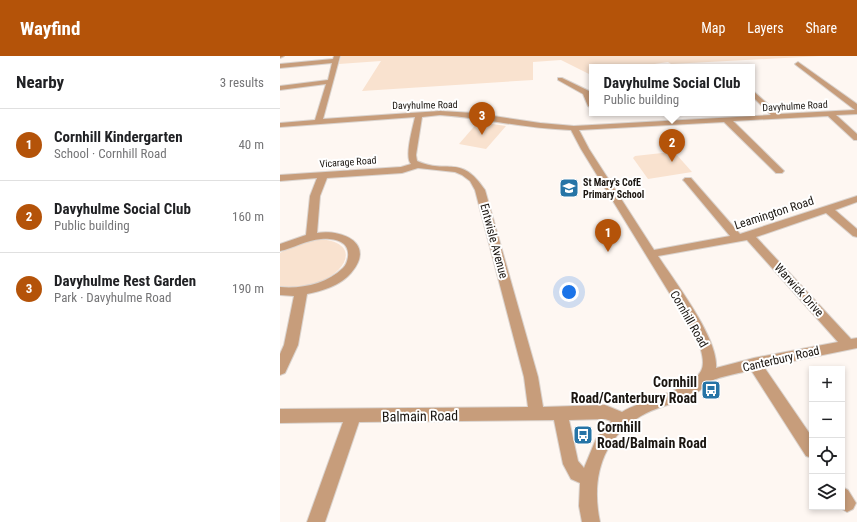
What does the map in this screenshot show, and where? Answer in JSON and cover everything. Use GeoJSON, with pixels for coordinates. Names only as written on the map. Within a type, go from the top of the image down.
{"type":"FeatureCollection","features":[{"type":"Feature","properties":{"kind":"street"},"geometry":{"type":"LineString","coordinates":[[280,66],[337,58],[319,122]]}},
{"type":"Feature","properties":{"kind":"street"},"geometry":{"type":"LineString","coordinates":[[798,64],[857,108]]}},
{"type":"Feature","properties":{"kind":"street"},"geometry":{"type":"LineString","coordinates":[[560,79],[586,93],[589,100]]}},
{"type":"Feature","properties":{"kind":"street"},"geometry":{"type":"LineString","coordinates":[[280,88],[330,82]]}},
{"type":"Feature","properties":{"kind":"street"},"geometry":{"type":"LineString","coordinates":[[755,95],[777,116]]}},
{"type":"Feature","properties":{"kind":"street","name":"Davyhulme Road"},"geometry":{"type":"LineString","coordinates":[[280,124],[419,114],[459,114],[549,127],[574,128],[599,123],[675,122],[857,112]]}},
{"type":"Feature","properties":{"kind":"street"},"geometry":{"type":"LineString","coordinates":[[418,165],[412,159],[419,114]]}},
{"type":"Feature","properties":{"kind":"street"},"geometry":{"type":"LineString","coordinates":[[830,114],[857,138]]}},
{"type":"Feature","properties":{"kind":"street"},"geometry":{"type":"LineString","coordinates":[[670,116],[675,122]]}},
{"type":"Feature","properties":{"kind":"street"},"geometry":{"type":"LineString","coordinates":[[726,119],[779,171]]}},
{"type":"Feature","properties":{"kind":"street","name":"Cornhill Road"},"geometry":{"type":"LineString","coordinates":[[574,128],[585,149],[705,342],[709,362],[709,367],[705,377]]}},
{"type":"Feature","properties":{"kind":"street","name":"Vicarage Road"},"geometry":{"type":"LineString","coordinates":[[280,178],[402,170],[418,165]]}},
{"type":"Feature","properties":{"kind":"street","name":"Entwisle Avenue"},"geometry":{"type":"LineString","coordinates":[[418,165],[456,170],[472,177],[476,183],[482,196],[531,377],[537,411]]}},
{"type":"Feature","properties":{"kind":"street"},"geometry":{"type":"LineString","coordinates":[[311,236],[315,196],[323,175]]}},
{"type":"Feature","properties":{"kind":"street","name":"Warwick Drive"},"geometry":{"type":"LineString","coordinates":[[688,180],[743,238],[852,343]]}},
{"type":"Feature","properties":{"kind":"street","name":"Leamington Road"},"geometry":{"type":"LineString","coordinates":[[651,254],[743,238],[857,199]]}},
{"type":"Feature","properties":{"kind":"street"},"geometry":{"type":"LineString","coordinates":[[828,209],[857,234]]}},
{"type":"Feature","properties":{"kind":"street"},"geometry":{"type":"LineString","coordinates":[[280,248],[296,240],[311,236],[323,235],[335,236],[344,239],[351,244],[354,251],[353,259],[348,267],[340,276],[329,283],[301,292],[280,291]]}},
{"type":"Feature","properties":{"kind":"street"},"geometry":{"type":"LineString","coordinates":[[280,370],[291,345],[301,292]]}},
{"type":"Feature","properties":{"kind":"street","name":"Canterbury Road"},"geometry":{"type":"LineString","coordinates":[[705,377],[754,364],[852,343]]}},
{"type":"Feature","properties":{"kind":"street"},"geometry":{"type":"LineString","coordinates":[[754,364],[809,446]]}},
{"type":"Feature","properties":{"kind":"street"},"geometry":{"type":"LineString","coordinates":[[590,522],[587,497],[588,478],[596,455],[608,435],[621,421],[636,411],[684,392],[705,377]]}},
{"type":"Feature","properties":{"kind":"street","name":"Balmain Road"},"geometry":{"type":"LineString","coordinates":[[280,416],[353,416],[537,411],[560,414],[605,412],[614,415],[621,421]]}},
{"type":"Feature","properties":{"kind":"street"},"geometry":{"type":"LineString","coordinates":[[560,414],[571,464],[577,473],[588,478]]}},
{"type":"Feature","properties":{"kind":"street"},"geometry":{"type":"LineString","coordinates":[[316,522],[353,416]]}},
{"type":"Feature","properties":{"kind":"shaded area"},"geometry":{"type":"Polygon","coordinates":[[[341,56],[821,56],[671,64],[668,62],[654,64],[589,64],[589,74],[561,60],[533,62],[533,80],[362,91],[381,61],[339,64],[341,56]]]}},
{"type":"Feature","properties":{"kind":"shaded area"},"geometry":{"type":"Polygon","coordinates":[[[478,122],[506,126],[486,149],[459,144],[478,122]]]}},
{"type":"Feature","properties":{"kind":"shaded area"},"geometry":{"type":"Polygon","coordinates":[[[671,152],[676,154],[692,172],[648,179],[633,158],[635,156],[671,152]]]}},
{"type":"Feature","properties":{"kind":"shaded area"},"geometry":{"type":"Polygon","coordinates":[[[316,239],[339,244],[344,249],[346,256],[344,263],[339,270],[315,284],[300,287],[280,286],[280,253],[292,246],[316,239]]]}},
{"type":"Feature","properties":{"kind":"place","name":"Davyhulme Rest Garden"},"geometry":{"type":"Point","coordinates":[482,135]}},
{"type":"Feature","properties":{"kind":"place","name":"Davyhulme Social Club"},"geometry":{"type":"Point","coordinates":[672,162]}},
{"type":"Feature","properties":{"kind":"place","name":"St Mary's CofE Primary School"},"geometry":{"type":"Point","coordinates":[569,188]}},
{"type":"Feature","properties":{"kind":"place","name":"Cornhill Kindergarten"},"geometry":{"type":"Point","coordinates":[608,252]}},
{"type":"Feature","properties":{"kind":"place","name":"Cornhill Road/Canterbury Road"},"geometry":{"type":"Point","coordinates":[711,390]}},
{"type":"Feature","properties":{"kind":"place","name":"Cornhill Road/Balmain Road"},"geometry":{"type":"Point","coordinates":[583,435]}}]}
